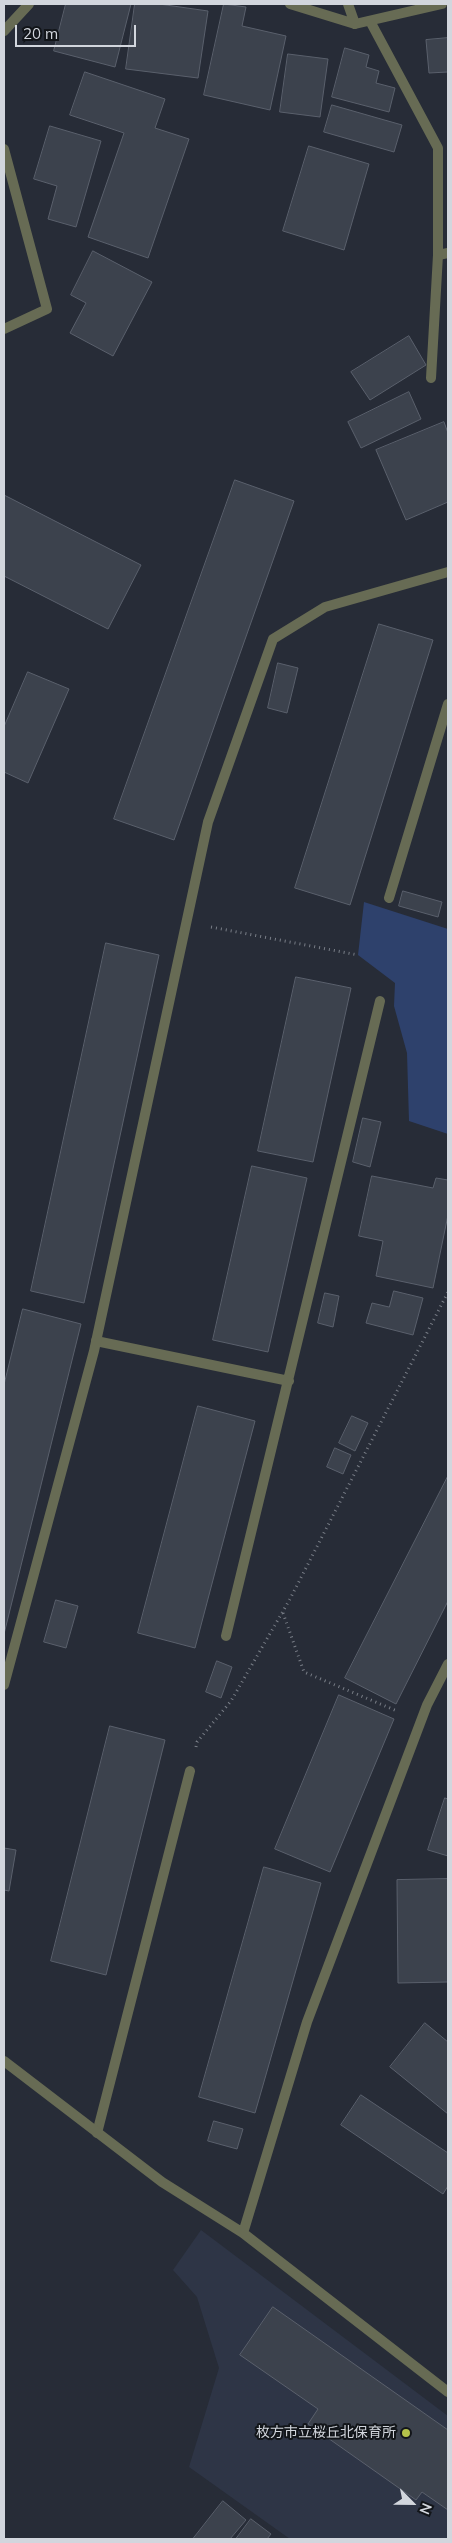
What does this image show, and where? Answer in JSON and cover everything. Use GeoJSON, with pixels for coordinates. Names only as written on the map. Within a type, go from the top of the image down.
{"type":"FeatureCollection","features":[{"type":"Feature","properties":{"kind":"street"},"geometry":{"type":"LineString","coordinates":[[4,31],[29,4]]}},
{"type":"Feature","properties":{"kind":"street"},"geometry":{"type":"LineString","coordinates":[[290,4],[356,24],[442,4]]}},
{"type":"Feature","properties":{"kind":"street"},"geometry":{"type":"LineString","coordinates":[[348,4],[356,24]]}},
{"type":"Feature","properties":{"kind":"street"},"geometry":{"type":"LineString","coordinates":[[370,21],[438,148],[443,254],[431,378]]}},
{"type":"Feature","properties":{"kind":"street"},"geometry":{"type":"LineString","coordinates":[[4,149],[47,309],[4,329]]}},
{"type":"Feature","properties":{"kind":"street"},"geometry":{"type":"LineString","coordinates":[[4,1685],[96,1341],[208,822],[273,638],[325,607],[448,572]]}},
{"type":"Feature","properties":{"kind":"street"},"geometry":{"type":"LineString","coordinates":[[389,898],[448,704]]}},
{"type":"Feature","properties":{"kind":"street"},"geometry":{"type":"LineString","coordinates":[[226,1636],[380,1001]]}},
{"type":"Feature","properties":{"kind":"street"},"geometry":{"type":"LineString","coordinates":[[96,1341],[289,1381]]}},
{"type":"Feature","properties":{"kind":"street"},"geometry":{"type":"LineString","coordinates":[[243,2233],[307,2022],[420,1722],[448,1664]]}},
{"type":"Feature","properties":{"kind":"street"},"geometry":{"type":"LineString","coordinates":[[96,2133],[190,1772]]}},
{"type":"Feature","properties":{"kind":"street"},"geometry":{"type":"LineString","coordinates":[[4,2061],[162,2182],[243,2233],[448,2392]]}},
{"type":"Feature","properties":{"kind":"path"},"geometry":{"type":"LineString","coordinates":[[187,922],[358,955]]}},
{"type":"Feature","properties":{"kind":"path"},"geometry":{"type":"LineString","coordinates":[[190,1772],[197,1742],[231,1701],[283,1612],[448,1292]]}},
{"type":"Feature","properties":{"kind":"path"},"geometry":{"type":"LineString","coordinates":[[283,1612],[304,1672],[420,1722]]}},
{"type":"Feature","properties":{"kind":"shaded area"},"geometry":{"type":"Polygon","coordinates":[[[364,902],[448,929],[448,1134],[409,1121],[407,1053],[394,1006],[395,983],[358,955],[364,902]]]}},
{"type":"Feature","properties":{"kind":"shaded area"},"geometry":{"type":"Polygon","coordinates":[[[201,2230],[448,2416],[448,2539],[290,2539],[189,2467],[219,2368],[197,2297],[173,2270],[201,2230]]]}},
{"type":"Feature","properties":{"kind":"building"},"geometry":{"type":"Polygon","coordinates":[[[66,4],[131,4],[115,67],[54,51],[66,4]]]}},
{"type":"Feature","properties":{"kind":"building"},"geometry":{"type":"Polygon","coordinates":[[[135,4],[159,4],[208,11],[198,78],[126,69],[135,4]]]}},
{"type":"Feature","properties":{"kind":"building"},"geometry":{"type":"Polygon","coordinates":[[[224,4],[246,7],[242,26],[286,36],[270,110],[204,95],[224,4]]]}},
{"type":"Feature","properties":{"kind":"building"},"geometry":{"type":"Polygon","coordinates":[[[448,38],[448,72],[429,73],[426,40],[448,38]]]}},
{"type":"Feature","properties":{"kind":"building"},"geometry":{"type":"Polygon","coordinates":[[[345,48],[369,55],[366,67],[379,71],[376,83],[395,88],[389,112],[332,97],[345,48]]]}},
{"type":"Feature","properties":{"kind":"building"},"geometry":{"type":"Polygon","coordinates":[[[288,54],[328,59],[320,117],[280,112],[288,54]]]}},
{"type":"Feature","properties":{"kind":"building"},"geometry":{"type":"Polygon","coordinates":[[[85,72],[165,99],[155,128],[189,139],[148,258],[88,237],[124,133],[70,115],[85,72]]]}},
{"type":"Feature","properties":{"kind":"building"},"geometry":{"type":"Polygon","coordinates":[[[332,105],[402,125],[394,152],[324,132],[332,105]]]}},
{"type":"Feature","properties":{"kind":"building"},"geometry":{"type":"Polygon","coordinates":[[[50,126],[101,141],[76,227],[48,219],[57,186],[34,179],[50,126]]]}},
{"type":"Feature","properties":{"kind":"building"},"geometry":{"type":"Polygon","coordinates":[[[309,146],[369,164],[344,250],[283,231],[309,146]]]}},
{"type":"Feature","properties":{"kind":"building"},"geometry":{"type":"Polygon","coordinates":[[[93,251],[152,282],[113,356],[70,333],[86,303],[71,295],[93,251]]]}},
{"type":"Feature","properties":{"kind":"building"},"geometry":{"type":"Polygon","coordinates":[[[409,336],[426,365],[370,400],[351,372],[409,336]]]}},
{"type":"Feature","properties":{"kind":"building"},"geometry":{"type":"Polygon","coordinates":[[[409,392],[421,419],[361,448],[348,422],[409,392]]]}},
{"type":"Feature","properties":{"kind":"building"},"geometry":{"type":"Polygon","coordinates":[[[444,422],[448,433],[448,502],[406,520],[376,450],[444,422]]]}},
{"type":"Feature","properties":{"kind":"building"},"geometry":{"type":"Polygon","coordinates":[[[235,480],[294,501],[174,840],[114,819],[235,480]]]}},
{"type":"Feature","properties":{"kind":"building"},"geometry":{"type":"Polygon","coordinates":[[[4,495],[141,565],[108,629],[4,576],[4,495]]]}},
{"type":"Feature","properties":{"kind":"building"},"geometry":{"type":"Polygon","coordinates":[[[379,624],[433,640],[350,905],[295,888],[379,624]]]}},
{"type":"Feature","properties":{"kind":"building"},"geometry":{"type":"Polygon","coordinates":[[[278,663],[298,668],[287,713],[268,708],[278,663]]]}},
{"type":"Feature","properties":{"kind":"building"},"geometry":{"type":"Polygon","coordinates":[[[28,672],[69,689],[28,783],[4,772],[4,727],[28,672]]]}},
{"type":"Feature","properties":{"kind":"building"},"geometry":{"type":"Polygon","coordinates":[[[403,891],[442,902],[438,917],[399,906],[403,891]]]}},
{"type":"Feature","properties":{"kind":"building"},"geometry":{"type":"Polygon","coordinates":[[[106,943],[159,955],[84,1303],[31,1291],[106,943]]]}},
{"type":"Feature","properties":{"kind":"building"},"geometry":{"type":"Polygon","coordinates":[[[296,977],[351,988],[313,1162],[258,1151],[296,977]]]}},
{"type":"Feature","properties":{"kind":"building"},"geometry":{"type":"Polygon","coordinates":[[[363,1118],[381,1122],[370,1167],[353,1162],[363,1118]]]}},
{"type":"Feature","properties":{"kind":"building"},"geometry":{"type":"Polygon","coordinates":[[[252,1166],[307,1178],[268,1352],[213,1340],[252,1166]]]}},
{"type":"Feature","properties":{"kind":"building"},"geometry":{"type":"Polygon","coordinates":[[[372,1176],[433,1188],[436,1178],[448,1180],[448,1215],[433,1288],[376,1276],[383,1241],[359,1236],[372,1176]]]}},
{"type":"Feature","properties":{"kind":"building"},"geometry":{"type":"Polygon","coordinates":[[[394,1291],[423,1298],[413,1335],[366,1323],[372,1303],[389,1307],[394,1291]]]}},
{"type":"Feature","properties":{"kind":"building"},"geometry":{"type":"Polygon","coordinates":[[[325,1293],[339,1296],[333,1327],[318,1323],[325,1293]]]}},
{"type":"Feature","properties":{"kind":"building"},"geometry":{"type":"Polygon","coordinates":[[[23,1309],[81,1324],[4,1634],[4,1385],[23,1309]]]}},
{"type":"Feature","properties":{"kind":"building"},"geometry":{"type":"Polygon","coordinates":[[[198,1406],[255,1421],[195,1648],[138,1633],[198,1406]]]}},
{"type":"Feature","properties":{"kind":"building"},"geometry":{"type":"Polygon","coordinates":[[[352,1416],[368,1423],[355,1451],[339,1443],[352,1416]]]}},
{"type":"Feature","properties":{"kind":"building"},"geometry":{"type":"Polygon","coordinates":[[[335,1448],[351,1455],[343,1474],[327,1467],[335,1448]]]}},
{"type":"Feature","properties":{"kind":"building"},"geometry":{"type":"Polygon","coordinates":[[[448,1476],[448,1601],[396,1704],[345,1678],[448,1476]]]}},
{"type":"Feature","properties":{"kind":"building"},"geometry":{"type":"Polygon","coordinates":[[[56,1600],[78,1606],[66,1648],[44,1642],[56,1600]]]}},
{"type":"Feature","properties":{"kind":"building"},"geometry":{"type":"Polygon","coordinates":[[[217,1661],[232,1667],[221,1698],[206,1692],[217,1661]]]}},
{"type":"Feature","properties":{"kind":"building"},"geometry":{"type":"Polygon","coordinates":[[[339,1695],[394,1719],[330,1872],[275,1849],[339,1695]]]}},
{"type":"Feature","properties":{"kind":"building"},"geometry":{"type":"Polygon","coordinates":[[[110,1726],[165,1740],[106,1975],[51,1961],[110,1726]]]}},
{"type":"Feature","properties":{"kind":"building"},"geometry":{"type":"Polygon","coordinates":[[[445,1798],[448,1799],[448,1856],[428,1850],[445,1798]]]}},
{"type":"Feature","properties":{"kind":"building"},"geometry":{"type":"Polygon","coordinates":[[[4,1848],[16,1850],[9,1891],[4,1890],[4,1848]]]}},
{"type":"Feature","properties":{"kind":"building"},"geometry":{"type":"Polygon","coordinates":[[[264,1867],[321,1883],[255,2113],[199,2097],[264,1867]]]}},
{"type":"Feature","properties":{"kind":"building"},"geometry":{"type":"Polygon","coordinates":[[[448,1879],[448,1982],[398,1983],[397,1880],[448,1879]]]}},
{"type":"Feature","properties":{"kind":"building"},"geometry":{"type":"Polygon","coordinates":[[[425,2023],[448,2042],[448,2114],[390,2067],[425,2023]]]}},
{"type":"Feature","properties":{"kind":"building"},"geometry":{"type":"Polygon","coordinates":[[[361,2095],[448,2153],[448,2186],[443,2194],[341,2125],[361,2095]]]}},
{"type":"Feature","properties":{"kind":"building"},"geometry":{"type":"Polygon","coordinates":[[[214,2121],[243,2129],[237,2149],[208,2141],[214,2121]]]}},
{"type":"Feature","properties":{"kind":"building"},"geometry":{"type":"Polygon","coordinates":[[[273,2307],[448,2430],[448,2510],[422,2492],[416,2500],[308,2424],[318,2409],[240,2355],[273,2307]]]}},
{"type":"Feature","properties":{"kind":"building"},"geometry":{"type":"Polygon","coordinates":[[[223,2501],[246,2520],[230,2539],[193,2539],[223,2501]]]}},
{"type":"Feature","properties":{"kind":"building"},"geometry":{"type":"Polygon","coordinates":[[[251,2519],[271,2534],[267,2539],[236,2539],[251,2519]]]}},
{"type":"Feature","properties":{"kind":"place","name":"枚方市立桜丘北保育所"},"geometry":{"type":"Point","coordinates":[406,2433]}}]}
